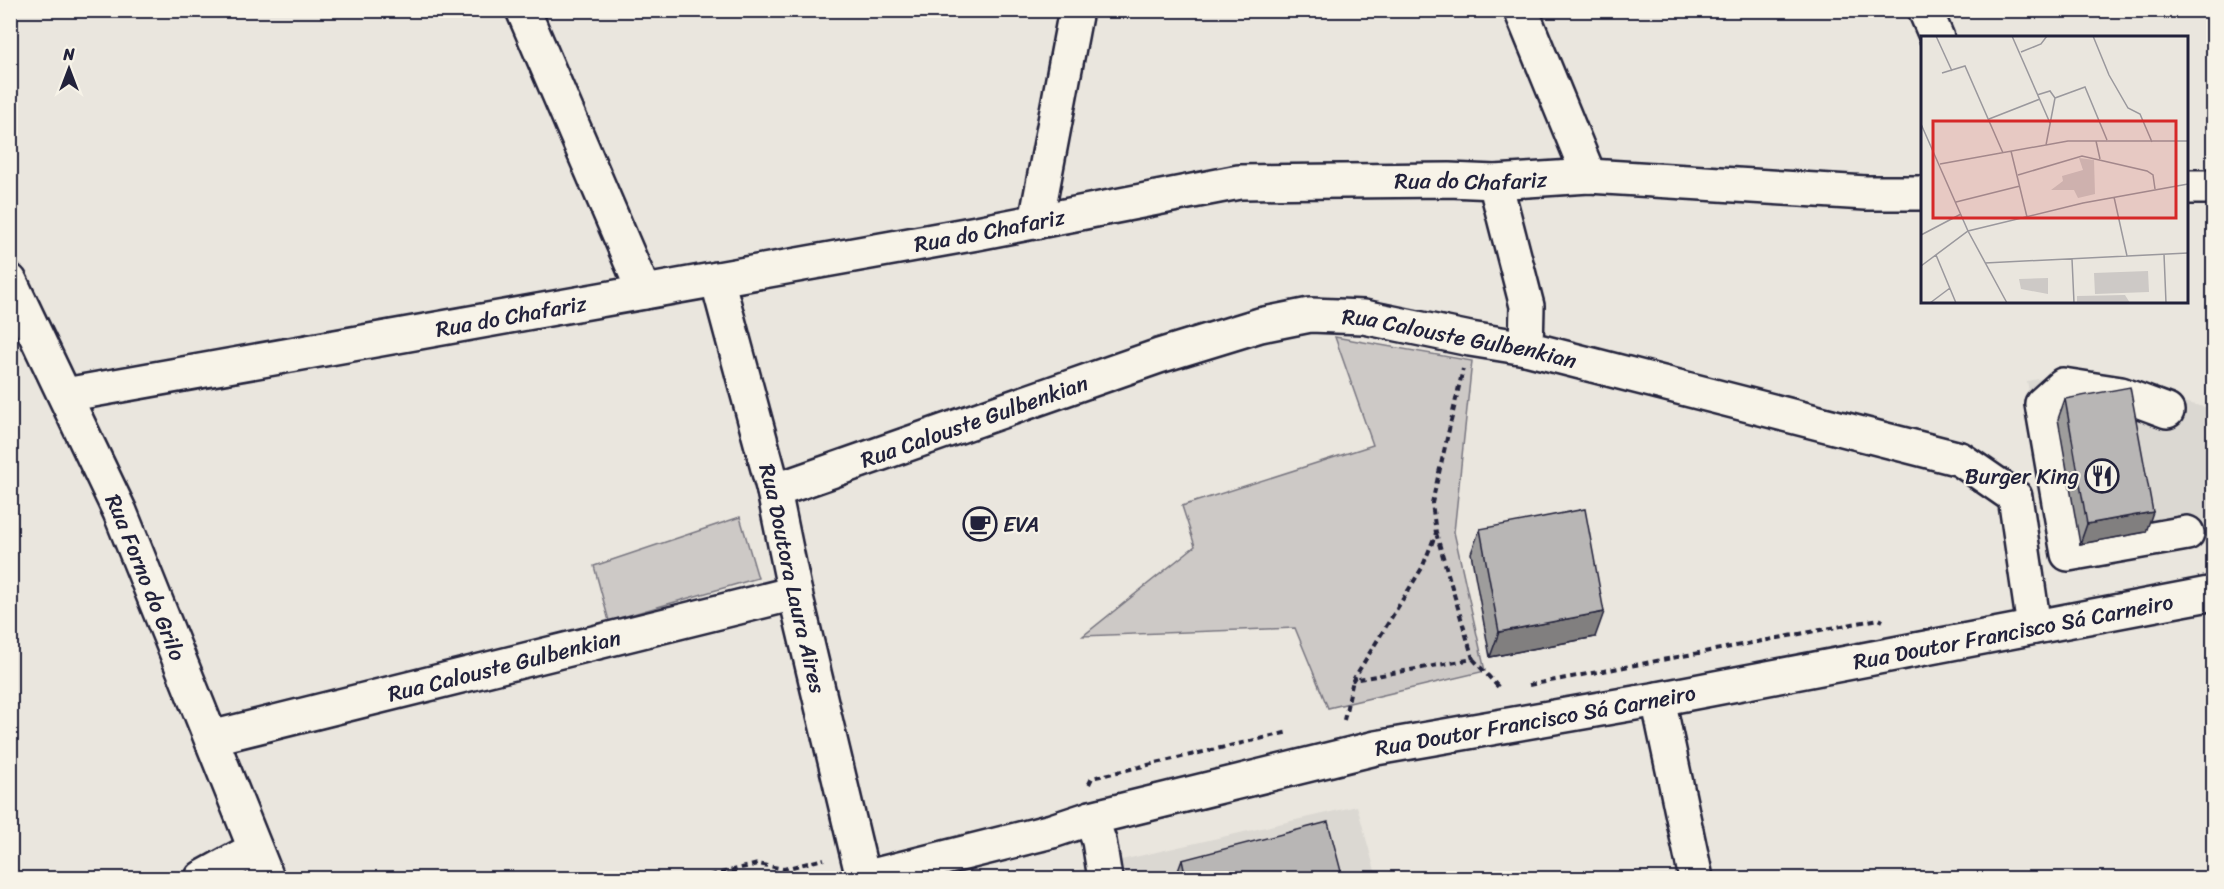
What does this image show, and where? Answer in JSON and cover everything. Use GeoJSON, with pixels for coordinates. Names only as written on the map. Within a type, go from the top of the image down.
{"type":"FeatureCollection","features":[{"type":"Feature","properties":{"kind":"street"},"geometry":{"type":"LineString","coordinates":[[523,10],[644,292]]}},
{"type":"Feature","properties":{"kind":"street"},"geometry":{"type":"LineString","coordinates":[[1521,10],[1589,176]]}},
{"type":"Feature","properties":{"kind":"street"},"geometry":{"type":"LineString","coordinates":[[1925,10],[1935,36]]}},
{"type":"Feature","properties":{"kind":"street"},"geometry":{"type":"LineString","coordinates":[[1036,222],[1074,12]]}},
{"type":"Feature","properties":{"kind":"street","name":"Rua do Chafariz"},"geometry":{"type":"LineString","coordinates":[[65,395],[1036,222],[1239,182],[1449,180],[1495,182],[1589,176],[1866,193],[1921,193]]}},
{"type":"Feature","properties":{"kind":"street"},"geometry":{"type":"LineString","coordinates":[[1495,182],[1527,306],[1526,348]]}},
{"type":"Feature","properties":{"kind":"street"},"geometry":{"type":"LineString","coordinates":[[2188,188],[2214,187]]}},
{"type":"Feature","properties":{"kind":"street","name":"Rua Doutora Laura Aires"},"geometry":{"type":"LineString","coordinates":[[717,279],[774,490],[795,592],[863,879]]}},
{"type":"Feature","properties":{"kind":"street","name":"Rua Forno do Grilo"},"geometry":{"type":"LineString","coordinates":[[10,281],[120,512],[261,864]]}},
{"type":"Feature","properties":{"kind":"street","name":"Rua Calouste Gulbenkian"},"geometry":{"type":"LineString","coordinates":[[774,490],[1159,356],[1260,325],[1310,315],[1364,317],[1526,348],[1960,459],[2015,497],[2034,627]]}},
{"type":"Feature","properties":{"kind":"street"},"geometry":{"type":"LineString","coordinates":[[2167,411],[2121,394],[2063,385],[2042,404],[2068,554],[2187,533]]}},
{"type":"Feature","properties":{"kind":"street","name":"Rua Calouste Gulbenkian"},"geometry":{"type":"LineString","coordinates":[[211,738],[795,592]]}},
{"type":"Feature","properties":{"kind":"street","name":"Rua Doutor Francisco Sá Carneiro"},"geometry":{"type":"LineString","coordinates":[[863,879],[1052,831],[1091,818],[1376,748],[1658,699],[2214,593]]}},
{"type":"Feature","properties":{"kind":"street"},"geometry":{"type":"LineString","coordinates":[[1658,699],[1696,879]]}},
{"type":"Feature","properties":{"kind":"street"},"geometry":{"type":"LineString","coordinates":[[1091,818],[1099,841],[1105,879]]}},
{"type":"Feature","properties":{"kind":"street"},"geometry":{"type":"LineString","coordinates":[[202,879],[261,864]]}},
{"type":"Feature","properties":{"kind":"path"},"geometry":{"type":"LineString","coordinates":[[1470,339],[1432,503],[1436,533],[1473,659],[1501,690]]}},
{"type":"Feature","properties":{"kind":"path"},"geometry":{"type":"LineString","coordinates":[[1344,720],[1353,680],[1422,568],[1436,533]]}},
{"type":"Feature","properties":{"kind":"path"},"geometry":{"type":"LineString","coordinates":[[1353,680],[1473,659]]}},
{"type":"Feature","properties":{"kind":"shaded area"},"geometry":{"type":"Polygon","coordinates":[[[1335,337],[1472,361],[1454,532],[1485,671],[1328,708],[1295,628],[1083,636],[1195,546],[1182,506],[1373,445],[1335,337]]]}},
{"type":"Feature","properties":{"kind":"shaded area"},"geometry":{"type":"Polygon","coordinates":[[[2078,372],[2158,396],[2213,409],[2213,543],[2063,569],[2027,381],[2078,372]]]}},
{"type":"Feature","properties":{"kind":"shaded area"},"geometry":{"type":"Polygon","coordinates":[[[740,517],[758,578],[609,621],[594,566],[740,517]]]}},
{"type":"Feature","properties":{"kind":"shaded area"},"geometry":{"type":"Polygon","coordinates":[[[1357,806],[1377,878],[1043,878],[1357,806]]]}},
{"type":"Feature","properties":{"kind":"building","name":"Burger King"},"geometry":{"type":"Polygon","coordinates":[[[2130,387],[2153,512],[2087,524],[2065,399],[2130,387]]]}},
{"type":"Feature","properties":{"kind":"building"},"geometry":{"type":"Polygon","coordinates":[[[1585,509],[1604,612],[1499,632],[1480,529],[1585,509]]]}},
{"type":"Feature","properties":{"kind":"building"},"geometry":{"type":"Polygon","coordinates":[[[1328,822],[1343,879],[1186,879],[1182,860],[1328,822]]]}},
{"type":"Feature","properties":{"kind":"place","name":"Burger King"},"geometry":{"type":"Point","coordinates":[2102,476]}},
{"type":"Feature","properties":{"kind":"place","name":"EVA"},"geometry":{"type":"Point","coordinates":[980,524]}}]}
